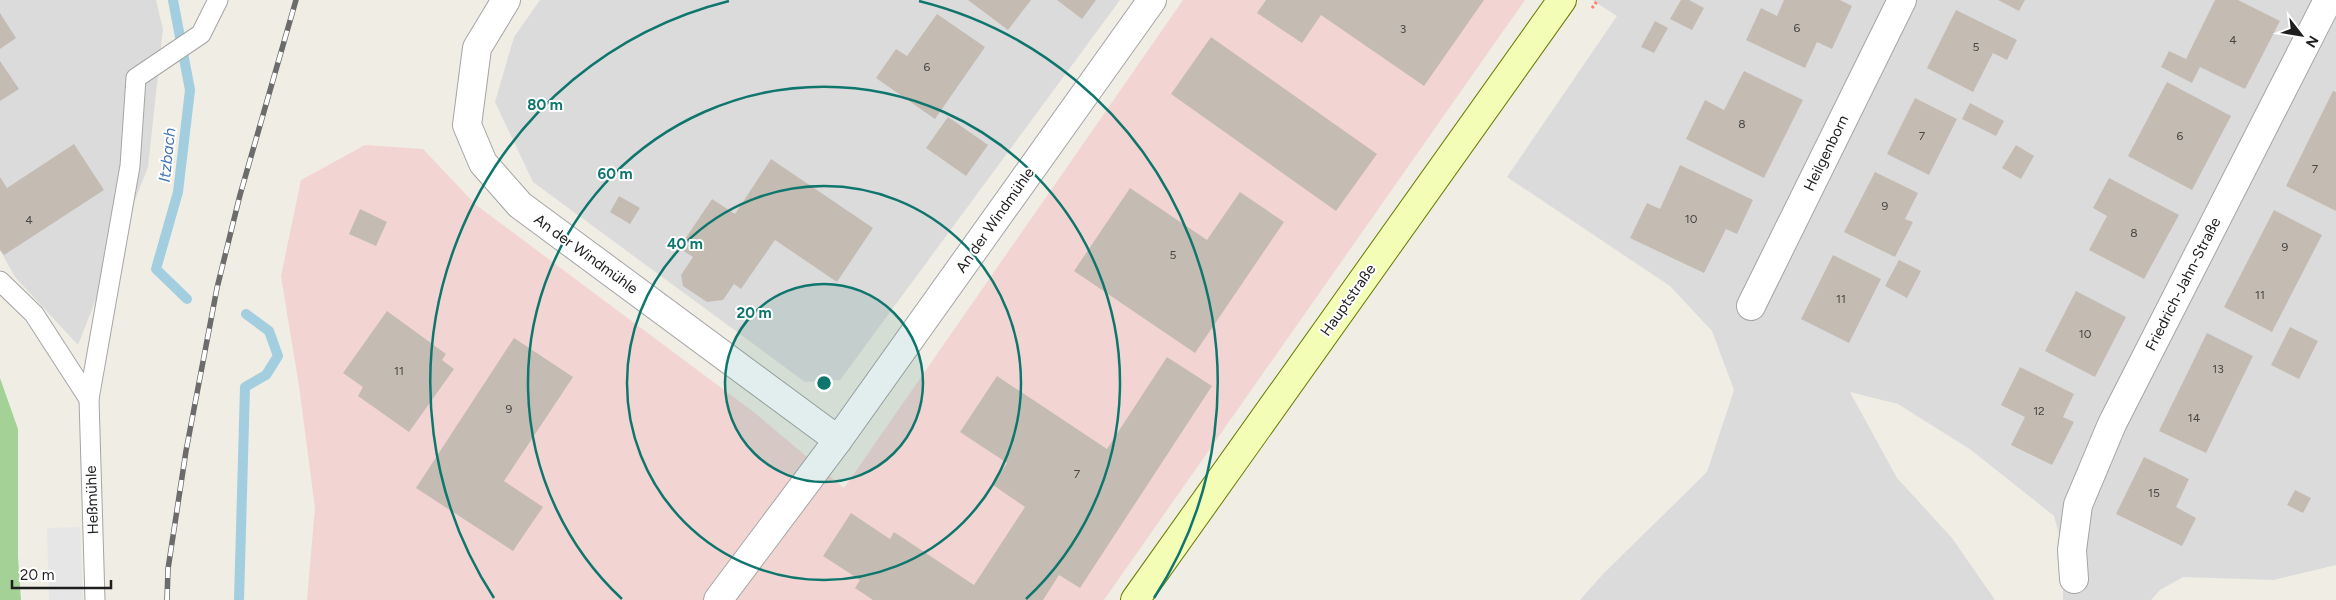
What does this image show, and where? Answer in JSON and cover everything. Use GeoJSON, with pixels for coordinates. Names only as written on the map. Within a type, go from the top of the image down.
{"type":"FeatureCollection","features":[{"type":"Feature","properties":{"kind":"main road","name":"Hauptstraße"},"geometry":{"type":"LineString","coordinates":[[1135,600],[1562,0]]}},
{"type":"Feature","properties":{"kind":"street","name":"An der Windmühle"},"geometry":{"type":"LineString","coordinates":[[506,0],[477,48],[467,125],[483,163],[520,205],[838,440]]}},
{"type":"Feature","properties":{"kind":"street","name":"An der Windmühle"},"geometry":{"type":"LineString","coordinates":[[718,600],[838,440],[1152,0]]}},
{"type":"Feature","properties":{"kind":"street","name":"Heilgenborn"},"geometry":{"type":"LineString","coordinates":[[1751,306],[1902,0]]}},
{"type":"Feature","properties":{"kind":"street","name":"Friedrich-Jahn-Straße"},"geometry":{"type":"LineString","coordinates":[[2074,579],[2072,550],[2078,505],[2112,424],[2328,0]]}},
{"type":"Feature","properties":{"kind":"lane","name":"Heßmühle"},"geometry":{"type":"LineString","coordinates":[[95,600],[90,399],[130,166],[136,78],[201,34],[218,0]]}},
{"type":"Feature","properties":{"kind":"lane"},"geometry":{"type":"LineString","coordinates":[[0,280],[34,314],[90,399]]}},
{"type":"Feature","properties":{"kind":"shaded area"},"geometry":{"type":"Polygon","coordinates":[[[0,0],[156,0],[163,29],[148,167],[78,345],[15,277],[0,250],[0,0]]]}},
{"type":"Feature","properties":{"kind":"shaded area"},"geometry":{"type":"Polygon","coordinates":[[[540,0],[1120,0],[840,380],[805,382],[533,182],[495,102],[514,37],[540,0]]]}},
{"type":"Feature","properties":{"kind":"shaded area"},"geometry":{"type":"Polygon","coordinates":[[[1183,0],[1525,0],[1104,600],[307,600],[315,508],[299,386],[281,276],[301,180],[365,145],[423,149],[476,205],[755,413],[844,488],[1183,0]]]}},
{"type":"Feature","properties":{"kind":"shaded area"},"geometry":{"type":"Polygon","coordinates":[[[1592,0],[2336,0],[2336,565],[2274,580],[2183,577],[2160,590],[2151,600],[2063,600],[2063,549],[2054,516],[1971,450],[1898,404],[1850,392],[1897,478],[1952,538],[1995,600],[1580,600],[1604,573],[1707,472],[1734,390],[1712,331],[1670,286],[1507,177],[1617,16],[1592,0]]]}},
{"type":"Feature","properties":{"kind":"shaded area"},"geometry":{"type":"Polygon","coordinates":[[[80,527],[83,600],[49,600],[47,528],[80,527]]]}},
{"type":"Feature","properties":{"kind":"green space"},"geometry":{"type":"Polygon","coordinates":[[[0,378],[18,429],[18,557],[21,600],[0,600],[0,378]]]}},
{"type":"Feature","properties":{"kind":"building"},"geometry":{"type":"Polygon","coordinates":[[[968,0],[1031,0],[1008,30],[968,0]]]}},
{"type":"Feature","properties":{"kind":"building"},"geometry":{"type":"Polygon","coordinates":[[[1057,0],[1096,0],[1082,19],[1057,0]]]}},
{"type":"Feature","properties":{"kind":"building"},"geometry":{"type":"Polygon","coordinates":[[[1266,0],[1484,0],[1424,86],[1321,15],[1302,43],[1257,13],[1266,0]]]}},
{"type":"Feature","properties":{"kind":"building"},"geometry":{"type":"Polygon","coordinates":[[[1681,0],[1689,0],[1704,8],[1692,30],[1670,19],[1681,0]]]}},
{"type":"Feature","properties":{"kind":"building"},"geometry":{"type":"Polygon","coordinates":[[[1784,0],[1840,0],[1852,6],[1832,49],[1817,42],[1805,68],[1746,40],[1761,8],[1777,16],[1784,0]]]}},
{"type":"Feature","properties":{"kind":"building"},"geometry":{"type":"Polygon","coordinates":[[[1998,0],[2025,0],[2019,11],[1998,0]]]}},
{"type":"Feature","properties":{"kind":"building"},"geometry":{"type":"Polygon","coordinates":[[[2215,0],[2238,0],[2280,21],[2245,89],[2200,67],[2192,83],[2161,67],[2169,51],[2186,59],[2215,0]]]}},
{"type":"Feature","properties":{"kind":"building"},"geometry":{"type":"Polygon","coordinates":[[[1956,10],[2017,40],[2007,60],[1993,53],[1973,92],[1927,68],[1956,10]]]}},
{"type":"Feature","properties":{"kind":"building"},"geometry":{"type":"Polygon","coordinates":[[[0,13],[16,38],[0,49],[0,13]]]}},
{"type":"Feature","properties":{"kind":"building"},"geometry":{"type":"Polygon","coordinates":[[[937,14],[985,47],[935,119],[876,78],[896,49],[907,56],[937,14]]]}},
{"type":"Feature","properties":{"kind":"building"},"geometry":{"type":"Polygon","coordinates":[[[1655,21],[1668,28],[1654,53],[1641,47],[1655,21]]]}},
{"type":"Feature","properties":{"kind":"building"},"geometry":{"type":"Polygon","coordinates":[[[1211,37],[1377,154],[1336,211],[1171,94],[1211,37]]]}},
{"type":"Feature","properties":{"kind":"building"},"geometry":{"type":"Polygon","coordinates":[[[0,61],[19,89],[0,101],[0,61]]]}},
{"type":"Feature","properties":{"kind":"building"},"geometry":{"type":"Polygon","coordinates":[[[1744,71],[1803,100],[1764,178],[1686,139],[1705,100],[1724,110],[1744,71]]]}},
{"type":"Feature","properties":{"kind":"building"},"geometry":{"type":"Polygon","coordinates":[[[2167,82],[2231,116],[2192,190],[2128,156],[2167,82]]]}},
{"type":"Feature","properties":{"kind":"building"},"geometry":{"type":"Polygon","coordinates":[[[2333,91],[2336,92],[2336,211],[2286,186],[2333,91]]]}},
{"type":"Feature","properties":{"kind":"building"},"geometry":{"type":"Polygon","coordinates":[[[1915,98],[1957,119],[1929,175],[1887,154],[1915,98]]]}},
{"type":"Feature","properties":{"kind":"building"},"geometry":{"type":"Polygon","coordinates":[[[1970,103],[2004,121],[1996,136],[1962,119],[1970,103]]]}},
{"type":"Feature","properties":{"kind":"building"},"geometry":{"type":"Polygon","coordinates":[[[948,117],[988,145],[966,176],[926,148],[948,117]]]}},
{"type":"Feature","properties":{"kind":"building"},"geometry":{"type":"Polygon","coordinates":[[[74,144],[104,190],[4,255],[0,250],[0,177],[7,188],[74,144]]]}},
{"type":"Feature","properties":{"kind":"building"},"geometry":{"type":"Polygon","coordinates":[[[2016,145],[2034,156],[2021,179],[2002,168],[2016,145]]]}},
{"type":"Feature","properties":{"kind":"building"},"geometry":{"type":"Polygon","coordinates":[[[771,159],[873,228],[837,282],[775,240],[741,289],[734,284],[723,300],[707,302],[683,286],[681,275],[693,257],[679,248],[712,199],[735,214],[771,159]]]}},
{"type":"Feature","properties":{"kind":"building"},"geometry":{"type":"Polygon","coordinates":[[[1680,165],[1753,200],[1737,234],[1726,229],[1704,273],[1630,238],[1647,203],[1660,209],[1680,165]]]}},
{"type":"Feature","properties":{"kind":"building"},"geometry":{"type":"Polygon","coordinates":[[[1875,172],[1918,193],[1905,219],[1913,222],[1895,257],[1844,232],[1875,172]]]}},
{"type":"Feature","properties":{"kind":"building"},"geometry":{"type":"Polygon","coordinates":[[[2109,178],[2179,215],[2144,279],[2089,250],[2107,216],[2093,208],[2109,178]]]}},
{"type":"Feature","properties":{"kind":"building"},"geometry":{"type":"Polygon","coordinates":[[[1130,188],[1207,240],[1240,192],[1284,222],[1195,353],[1074,271],[1130,188]]]}},
{"type":"Feature","properties":{"kind":"building"},"geometry":{"type":"Polygon","coordinates":[[[619,196],[640,208],[630,224],[610,212],[619,196]]]}},
{"type":"Feature","properties":{"kind":"building"},"geometry":{"type":"Polygon","coordinates":[[[360,209],[387,222],[376,246],[349,234],[360,209]]]}},
{"type":"Feature","properties":{"kind":"building"},"geometry":{"type":"Polygon","coordinates":[[[2274,210],[2322,235],[2272,332],[2224,307],[2274,210]]]}},
{"type":"Feature","properties":{"kind":"building"},"geometry":{"type":"Polygon","coordinates":[[[1833,255],[1881,279],[1849,343],[1801,319],[1833,255]]]}},
{"type":"Feature","properties":{"kind":"building"},"geometry":{"type":"Polygon","coordinates":[[[1899,260],[1921,271],[1907,298],[1885,286],[1899,260]]]}},
{"type":"Feature","properties":{"kind":"building"},"geometry":{"type":"Polygon","coordinates":[[[2076,291],[2126,317],[2095,377],[2045,351],[2076,291]]]}},
{"type":"Feature","properties":{"kind":"building"},"geometry":{"type":"Polygon","coordinates":[[[387,311],[446,354],[442,360],[454,369],[409,432],[358,396],[363,387],[343,373],[387,311]]]}},
{"type":"Feature","properties":{"kind":"building"},"geometry":{"type":"Polygon","coordinates":[[[2290,327],[2318,341],[2299,379],[2271,365],[2290,327]]]}},
{"type":"Feature","properties":{"kind":"building"},"geometry":{"type":"Polygon","coordinates":[[[2207,333],[2253,356],[2206,453],[2159,431],[2207,333]]]}},
{"type":"Feature","properties":{"kind":"building"},"geometry":{"type":"Polygon","coordinates":[[[514,338],[573,377],[504,481],[543,507],[513,551],[416,488],[514,338]]]}},
{"type":"Feature","properties":{"kind":"building"},"geometry":{"type":"Polygon","coordinates":[[[1167,357],[1212,386],[1080,588],[1059,575],[1043,600],[873,600],[855,588],[860,580],[823,556],[851,513],[890,539],[894,532],[974,585],[1025,507],[993,485],[1007,463],[960,432],[997,376],[1107,449],[1167,357]]]}},
{"type":"Feature","properties":{"kind":"building"},"geometry":{"type":"Polygon","coordinates":[[[2020,367],[2074,394],[2063,417],[2074,422],[2052,465],[2011,445],[2025,417],[2001,405],[2020,367]]]}},
{"type":"Feature","properties":{"kind":"building"},"geometry":{"type":"Polygon","coordinates":[[[2144,457],[2189,479],[2176,507],[2196,518],[2182,546],[2116,514],[2144,457]]]}},
{"type":"Feature","properties":{"kind":"building"},"geometry":{"type":"Polygon","coordinates":[[[2295,490],[2311,498],[2303,513],[2287,505],[2295,490]]]}},
{"type":"Feature","properties":{"kind":"waterway","name":"Itzbach"},"geometry":{"type":"LineString","coordinates":[[173,0],[190,90],[178,192],[156,269],[187,299]]}},
{"type":"Feature","properties":{"kind":"waterway","name":"Itzbach"},"geometry":{"type":"LineString","coordinates":[[239,600],[245,387],[266,375],[278,356],[269,331],[246,314]]}},
{"type":"Feature","properties":{"kind":"railway"},"geometry":{"type":"LineString","coordinates":[[167,600],[168,569],[186,451],[217,288],[240,195],[296,0]]}}]}
